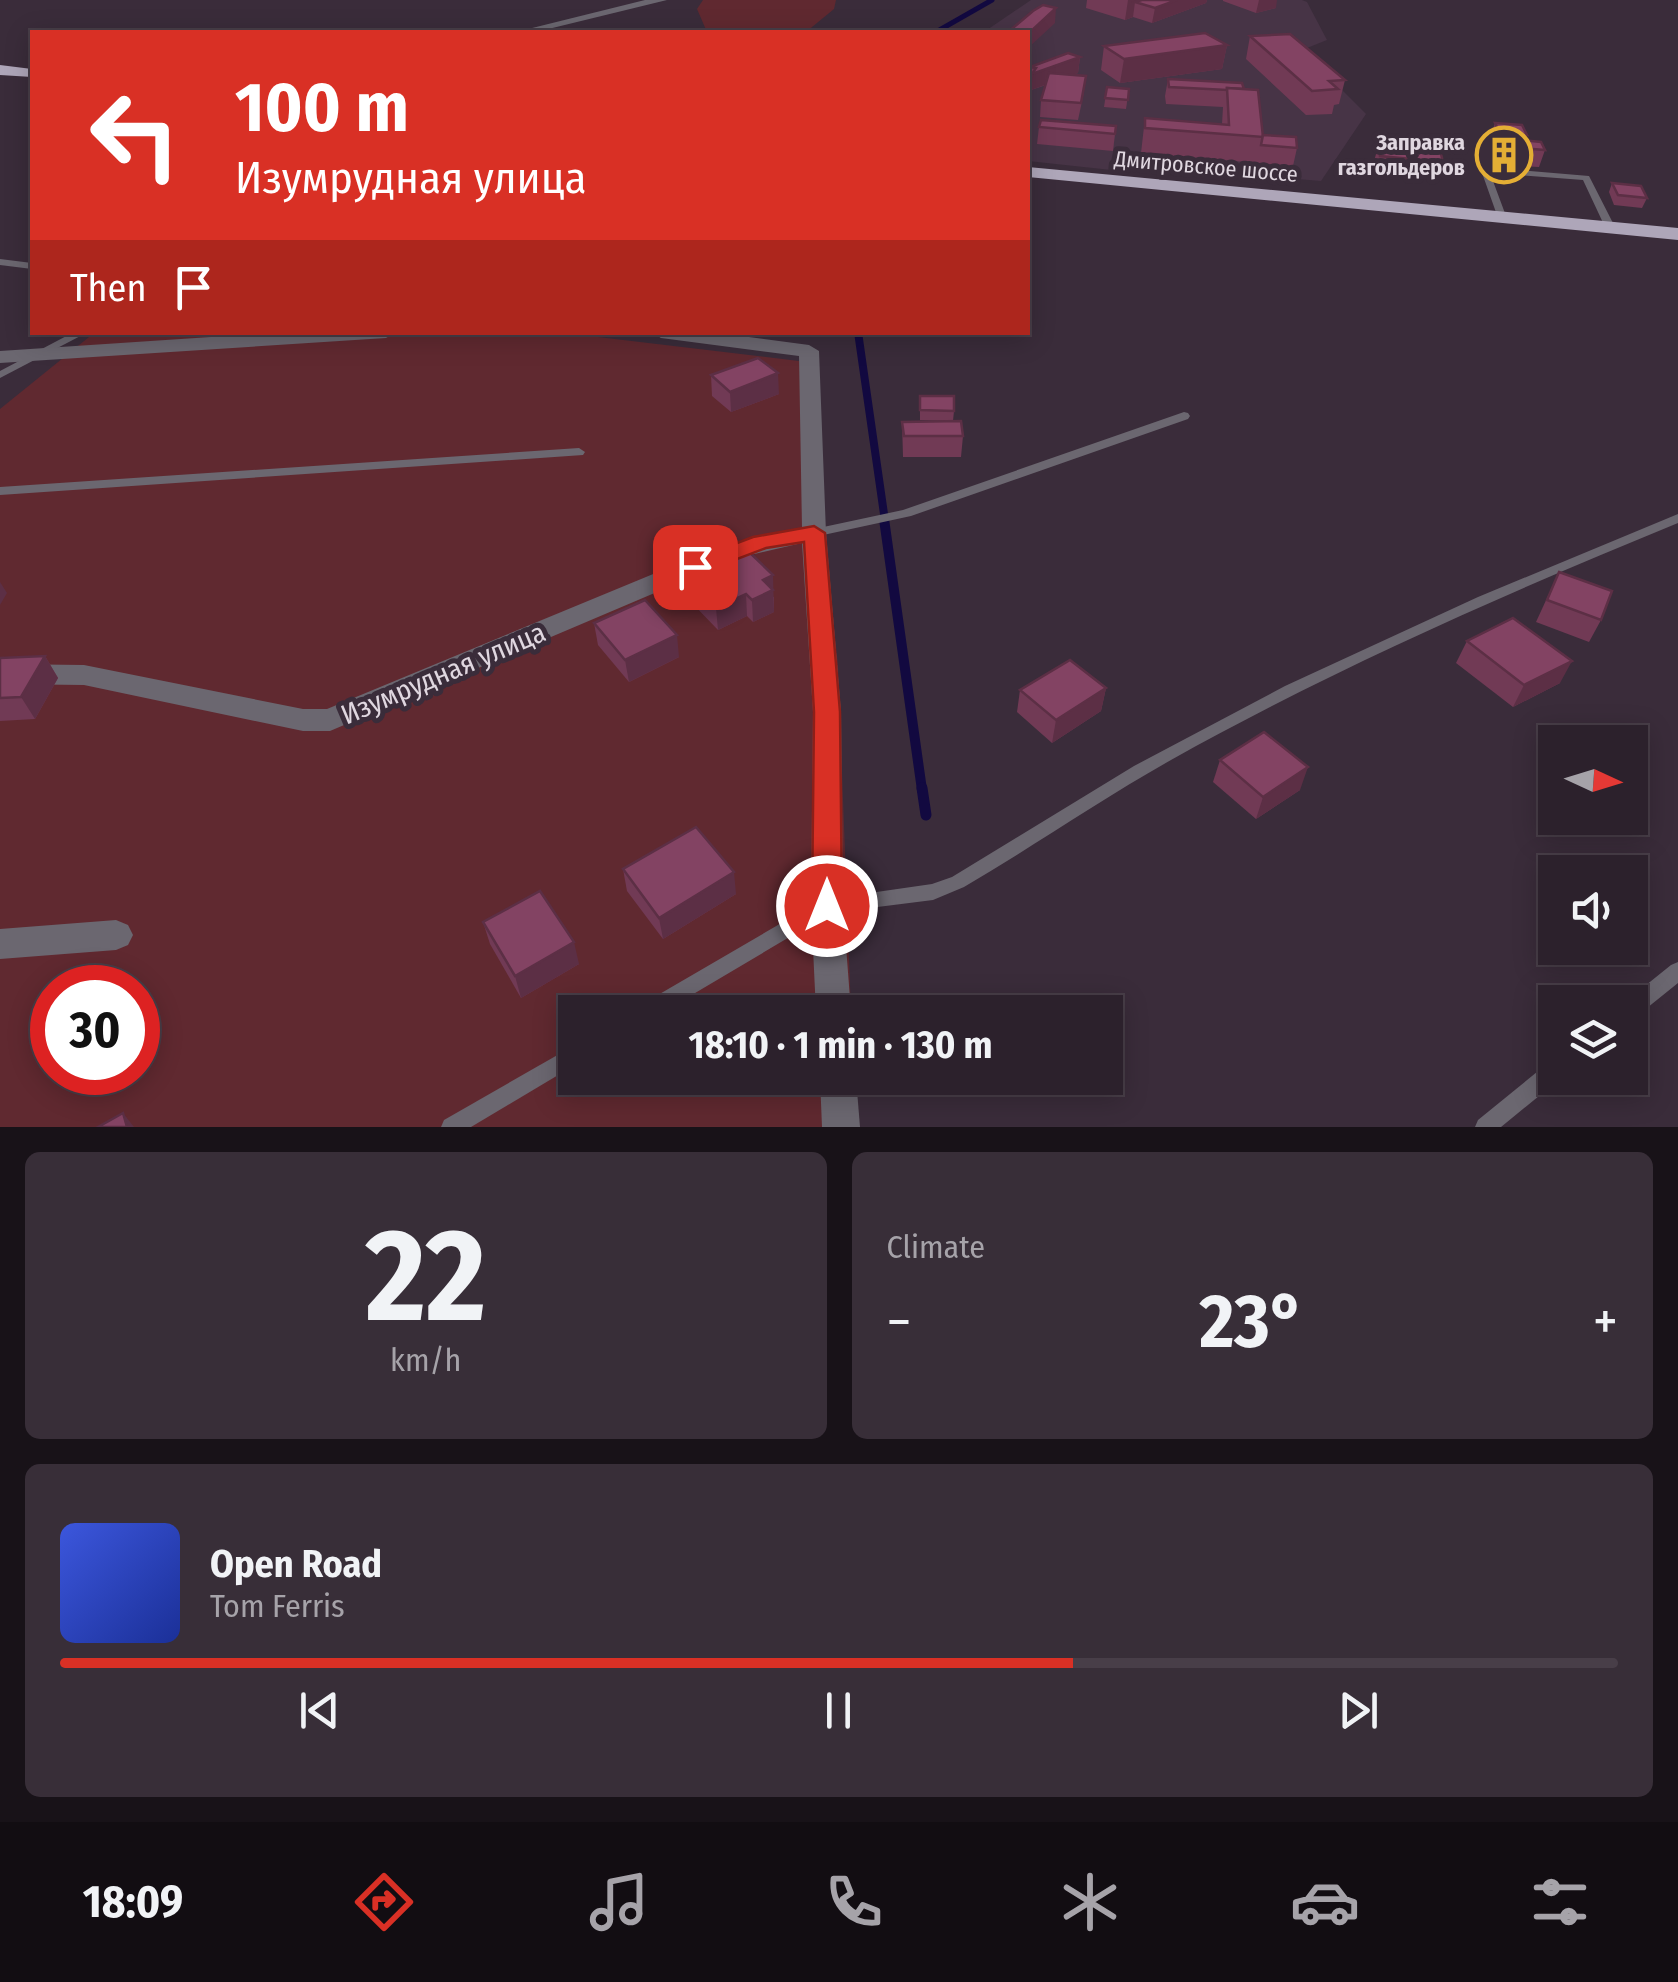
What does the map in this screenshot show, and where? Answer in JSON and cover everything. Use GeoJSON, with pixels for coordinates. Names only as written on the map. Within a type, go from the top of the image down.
{"type":"FeatureCollection","features":[{"type":"Feature","properties":{"kind":"highway"},"geometry":{"type":"LineString","coordinates":[[0,70],[30,73]]}},
{"type":"Feature","properties":{"kind":"highway","name":"Дмитровское шоссе"},"geometry":{"type":"LineString","coordinates":[[1030,172],[1678,234]]}},
{"type":"Feature","properties":{"kind":"street"},"geometry":{"type":"LineString","coordinates":[[531,30],[661,0]]}},
{"type":"Feature","properties":{"kind":"street"},"geometry":{"type":"LineString","coordinates":[[0,357],[341,335]]}},
{"type":"Feature","properties":{"kind":"street"},"geometry":{"type":"LineString","coordinates":[[683,335],[809,352],[814,533],[827,712],[827,906],[833,995]]}},
{"type":"Feature","properties":{"kind":"street","name":"Изумрудная улица"},"geometry":{"type":"LineString","coordinates":[[0,674],[84,675],[302,720],[330,720],[730,552],[814,533]]}},
{"type":"Feature","properties":{"kind":"street"},"geometry":{"type":"LineString","coordinates":[[0,944],[116,935]]}},
{"type":"Feature","properties":{"kind":"street"},"geometry":{"type":"LineString","coordinates":[[839,1095],[842,1127]]}},
{"type":"Feature","properties":{"kind":"lane"},"geometry":{"type":"LineString","coordinates":[[1500,216],[1485,170],[1586,178],[1610,227]]}},
{"type":"Feature","properties":{"kind":"lane"},"geometry":{"type":"LineString","coordinates":[[0,262],[30,266]]}},
{"type":"Feature","properties":{"kind":"lane"},"geometry":{"type":"LineString","coordinates":[[0,375],[78,335]]}},
{"type":"Feature","properties":{"kind":"lane"},"geometry":{"type":"LineString","coordinates":[[814,533],[906,513],[1184,416]]}},
{"type":"Feature","properties":{"kind":"lane"},"geometry":{"type":"LineString","coordinates":[[0,491],[579,452]]}},
{"type":"Feature","properties":{"kind":"lane"},"geometry":{"type":"LineString","coordinates":[[675,995],[827,906],[933,892],[958,882],[1164,756],[1236,718],[1354,660],[1678,518]]}},
{"type":"Feature","properties":{"kind":"lane"},"geometry":{"type":"LineString","coordinates":[[1648,995],[1678,971]]}},
{"type":"Feature","properties":{"kind":"lane"},"geometry":{"type":"LineString","coordinates":[[451,1127],[558,1064]]}},
{"type":"Feature","properties":{"kind":"lane"},"geometry":{"type":"LineString","coordinates":[[1485,1127],[1538,1084]]}},
{"type":"Feature","properties":{"kind":"shaded area"},"geometry":{"type":"Polygon","coordinates":[[[703,0],[836,0],[834,9],[808,30],[706,30],[697,9],[703,0]]]}},
{"type":"Feature","properties":{"kind":"shaded area"},"geometry":{"type":"Polygon","coordinates":[[[1031,0],[1302,0],[1307,2],[1327,40],[1302,50],[1366,114],[1321,181],[1133,165],[1130,172],[1030,161],[1030,30],[987,30],[1031,0]]]}},
{"type":"Feature","properties":{"kind":"shaded area"},"geometry":{"type":"Polygon","coordinates":[[[92,335],[581,335],[807,362],[838,665],[850,995],[558,995],[558,1095],[854,1095],[855,1127],[0,1127],[0,409],[92,335]]]}},
{"type":"Feature","properties":{"kind":"building"},"geometry":{"type":"Polygon","coordinates":[[[1177,0],[1155,8],[1135,2],[1177,0]]]}},
{"type":"Feature","properties":{"kind":"building"},"geometry":{"type":"Polygon","coordinates":[[[1043,5],[1056,8],[1030,32],[1010,30],[1043,5]]]}},
{"type":"Feature","properties":{"kind":"building"},"geometry":{"type":"Polygon","coordinates":[[[1205,33],[1227,45],[1124,59],[1104,46],[1205,33]]]}},
{"type":"Feature","properties":{"kind":"building"},"geometry":{"type":"Polygon","coordinates":[[[1290,34],[1345,80],[1329,81],[1338,89],[1312,91],[1250,36],[1290,34]]]}},
{"type":"Feature","properties":{"kind":"building"},"geometry":{"type":"Polygon","coordinates":[[[1068,53],[1080,57],[1032,74],[1036,68],[1030,67],[1068,53]]]}},
{"type":"Feature","properties":{"kind":"building"},"geometry":{"type":"Polygon","coordinates":[[[1049,73],[1086,76],[1081,103],[1041,100],[1049,73]]]}},
{"type":"Feature","properties":{"kind":"building"},"geometry":{"type":"Polygon","coordinates":[[[1168,79],[1242,83],[1244,89],[1169,87],[1168,79]]]}},
{"type":"Feature","properties":{"kind":"building"},"geometry":{"type":"Polygon","coordinates":[[[1107,87],[1129,89],[1128,100],[1105,98],[1107,87]]]}},
{"type":"Feature","properties":{"kind":"building"},"geometry":{"type":"Polygon","coordinates":[[[1227,88],[1258,90],[1263,137],[1145,128],[1145,118],[1229,125],[1227,88]]]}},
{"type":"Feature","properties":{"kind":"building"},"geometry":{"type":"Polygon","coordinates":[[[1041,120],[1116,126],[1115,134],[1039,127],[1041,120]]]}},
{"type":"Feature","properties":{"kind":"building"},"geometry":{"type":"Polygon","coordinates":[[[1495,123],[1522,125],[1527,135],[1517,134],[1521,140],[1541,142],[1545,150],[1507,147],[1495,123]]]}},
{"type":"Feature","properties":{"kind":"building"},"geometry":{"type":"Polygon","coordinates":[[[1263,135],[1296,137],[1297,148],[1261,145],[1263,135]]]}},
{"type":"Feature","properties":{"kind":"building"},"geometry":{"type":"Polygon","coordinates":[[[1379,144],[1440,150],[1443,162],[1380,156],[1379,144]]]}},
{"type":"Feature","properties":{"kind":"building"},"geometry":{"type":"Polygon","coordinates":[[[1612,183],[1641,186],[1647,198],[1618,195],[1612,183]]]}},
{"type":"Feature","properties":{"kind":"building"},"geometry":{"type":"Polygon","coordinates":[[[758,358],[778,373],[730,392],[711,375],[758,358]]]}},
{"type":"Feature","properties":{"kind":"building"},"geometry":{"type":"Polygon","coordinates":[[[920,396],[954,396],[954,411],[920,410],[920,396]]]}},
{"type":"Feature","properties":{"kind":"building"},"geometry":{"type":"Polygon","coordinates":[[[961,421],[963,436],[904,436],[902,422],[961,421]]]}},
{"type":"Feature","properties":{"kind":"building"},"geometry":{"type":"Polygon","coordinates":[[[747,550],[773,575],[763,580],[773,590],[752,600],[746,594],[716,608],[687,578],[747,550]]]}},
{"type":"Feature","properties":{"kind":"building"},"geometry":{"type":"Polygon","coordinates":[[[1559,572],[1612,591],[1601,620],[1547,600],[1559,572]]]}},
{"type":"Feature","properties":{"kind":"building"},"geometry":{"type":"Polygon","coordinates":[[[645,600],[677,635],[625,660],[594,623],[645,600]]]}},
{"type":"Feature","properties":{"kind":"building"},"geometry":{"type":"Polygon","coordinates":[[[1513,618],[1572,661],[1524,685],[1467,641],[1513,618]]]}},
{"type":"Feature","properties":{"kind":"building"},"geometry":{"type":"Polygon","coordinates":[[[45,656],[21,697],[0,698],[0,658],[45,656]]]}},
{"type":"Feature","properties":{"kind":"building"},"geometry":{"type":"Polygon","coordinates":[[[1070,660],[1106,688],[1056,720],[1020,690],[1070,660]]]}},
{"type":"Feature","properties":{"kind":"building"},"geometry":{"type":"Polygon","coordinates":[[[1264,732],[1308,767],[1263,797],[1220,760],[1264,732]]]}},
{"type":"Feature","properties":{"kind":"building"},"geometry":{"type":"Polygon","coordinates":[[[696,827],[734,872],[659,918],[623,869],[696,827]]]}},
{"type":"Feature","properties":{"kind":"building"},"geometry":{"type":"Polygon","coordinates":[[[540,891],[574,942],[515,976],[483,922],[540,891]]]}},
{"type":"Feature","properties":{"kind":"building"},"geometry":{"type":"Polygon","coordinates":[[[123,1113],[127,1127],[98,1127],[123,1113]]]}},
{"type":"Feature","properties":{"kind":"waterway"},"geometry":{"type":"LineString","coordinates":[[940,30],[992,0]]}},
{"type":"Feature","properties":{"kind":"waterway"},"geometry":{"type":"LineString","coordinates":[[858,335],[885,521]]}},
{"type":"Feature","properties":{"kind":"waterway"},"geometry":{"type":"LineString","coordinates":[[884,519],[922,790]]}},
{"type":"Feature","properties":{"kind":"waterway"},"geometry":{"type":"LineString","coordinates":[[922,788],[926,815]]}},
{"type":"Feature","properties":{"kind":"place","name":"Заправка газгольдеров"},"geometry":{"type":"Point","coordinates":[1504,155]}},
{"type":"Feature","properties":{"kind":"route"},"geometry":{"type":"LineString","coordinates":[[695,567],[761,542],[814,533],[827,712],[827,906]]}}]}
